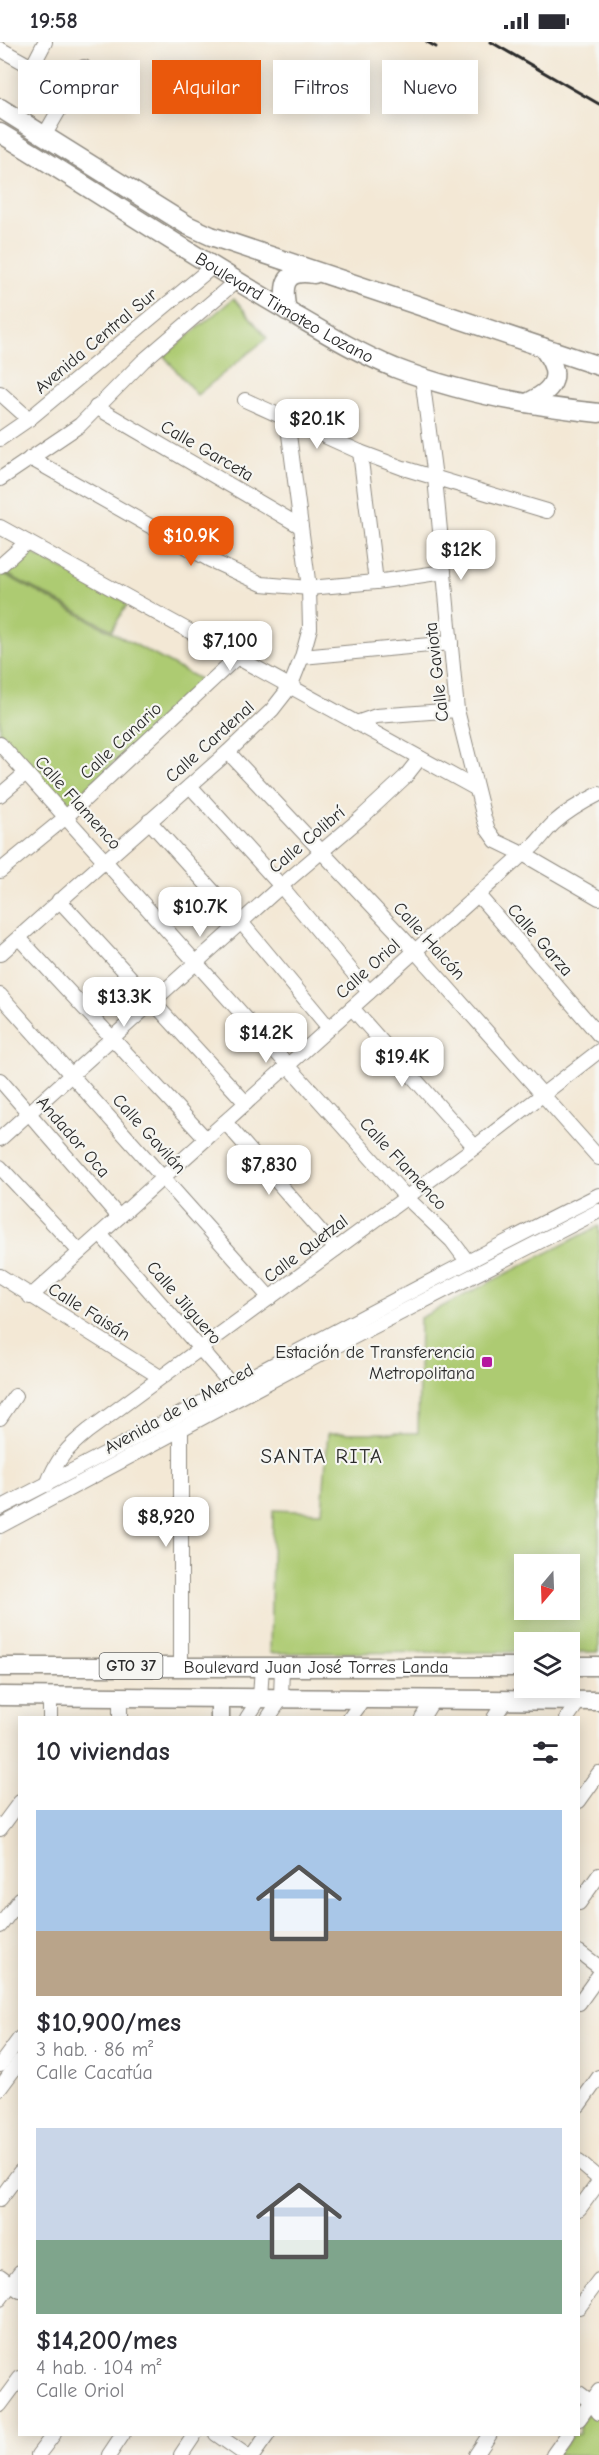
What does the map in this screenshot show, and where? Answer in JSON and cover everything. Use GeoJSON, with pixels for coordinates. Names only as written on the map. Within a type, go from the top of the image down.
{"type":"FeatureCollection","features":[{"type":"Feature","properties":{"kind":"main road","name":"Boulevard Timoteo Lozano"},"geometry":{"type":"LineString","coordinates":[[0,108],[187,225],[211,236],[599,366]]}},
{"type":"Feature","properties":{"kind":"main road","name":"Boulevard Timoteo Lozano"},"geometry":{"type":"LineString","coordinates":[[0,133],[116,203],[225,275],[358,352],[422,377],[476,393],[527,404],[599,413]]}},
{"type":"Feature","properties":{"kind":"main road"},"geometry":{"type":"LineString","coordinates":[[287,311],[285,284],[291,276],[306,273],[331,277]]}},
{"type":"Feature","properties":{"kind":"main road"},"geometry":{"type":"LineString","coordinates":[[527,404],[548,390],[554,381],[555,370],[552,360],[542,347]]}},
{"type":"Feature","properties":{"kind":"main road","name":"Boulevard Juan José Torres Landa"},"geometry":{"type":"LineString","coordinates":[[0,1667],[514,1666]]}},
{"type":"Feature","properties":{"kind":"main road"},"geometry":{"type":"LineString","coordinates":[[580,1666],[599,1666]]}},
{"type":"Feature","properties":{"kind":"main road","name":"Boulevard Juan José Torres Landa"},"geometry":{"type":"LineString","coordinates":[[0,1696],[599,1701]]}},
{"type":"Feature","properties":{"kind":"main road"},"geometry":{"type":"LineString","coordinates":[[220,1698],[220,1716]]}},
{"type":"Feature","properties":{"kind":"street"},"geometry":{"type":"LineString","coordinates":[[0,49],[32,67],[45,42]]}},
{"type":"Feature","properties":{"kind":"street"},"geometry":{"type":"LineString","coordinates":[[44,136],[57,114]]}},
{"type":"Feature","properties":{"kind":"street"},"geometry":{"type":"LineString","coordinates":[[0,479],[80,425],[225,275]]}},
{"type":"Feature","properties":{"kind":"street","name":"Avenida Central Sur"},"geometry":{"type":"LineString","coordinates":[[0,440],[225,275]]}},
{"type":"Feature","properties":{"kind":"street","name":"Calle Gaviota"},"geometry":{"type":"LineString","coordinates":[[422,377],[435,478],[458,710],[475,788],[492,837],[496,841],[599,898]]}},
{"type":"Feature","properties":{"kind":"street"},"geometry":{"type":"LineString","coordinates":[[0,393],[29,419]]}},
{"type":"Feature","properties":{"kind":"street"},"geometry":{"type":"LineString","coordinates":[[245,400],[360,452],[435,478],[547,511]]}},
{"type":"Feature","properties":{"kind":"street","name":"Calle Garceta"},"geometry":{"type":"LineString","coordinates":[[96,407],[300,526]]}},
{"type":"Feature","properties":{"kind":"street","name":"Calle Cardenal"},"geometry":{"type":"LineString","coordinates":[[0,954],[228,752],[272,710],[290,687],[310,628],[309,588],[287,419]]}},
{"type":"Feature","properties":{"kind":"street"},"geometry":{"type":"LineString","coordinates":[[360,452],[376,582]]}},
{"type":"Feature","properties":{"kind":"street"},"geometry":{"type":"LineString","coordinates":[[30,458],[245,578],[275,587],[309,588],[376,582],[444,572]]}},
{"type":"Feature","properties":{"kind":"street"},"geometry":{"type":"LineString","coordinates":[[0,527],[475,788]]}},
{"type":"Feature","properties":{"kind":"street"},"geometry":{"type":"LineString","coordinates":[[0,566],[27,542]]}},
{"type":"Feature","properties":{"kind":"street"},"geometry":{"type":"LineString","coordinates":[[302,657],[451,643]]}},
{"type":"Feature","properties":{"kind":"street","name":"Calle Canario"},"geometry":{"type":"LineString","coordinates":[[0,871],[66,817],[237,657]]}},
{"type":"Feature","properties":{"kind":"street"},"geometry":{"type":"LineString","coordinates":[[356,723],[376,716],[458,710]]}},
{"type":"Feature","properties":{"kind":"street","name":"Calle Flamenco"},"geometry":{"type":"LineString","coordinates":[[0,744],[406,1197],[452,1241],[467,1261]]}},
{"type":"Feature","properties":{"kind":"street","name":"Calle Halcón"},"geometry":{"type":"LineString","coordinates":[[228,752],[415,951],[599,1158]]}},
{"type":"Feature","properties":{"kind":"street","name":"Calle Colibrí"},"geometry":{"type":"LineString","coordinates":[[0,1138],[30,1114],[281,886],[362,818],[405,777],[420,758]]}},
{"type":"Feature","properties":{"kind":"street"},"geometry":{"type":"LineString","coordinates":[[0,795],[26,773]]}},
{"type":"Feature","properties":{"kind":"street"},"geometry":{"type":"LineString","coordinates":[[189,786],[281,886],[369,992]]}},
{"type":"Feature","properties":{"kind":"street","name":"Calle Oriol"},"geometry":{"type":"LineString","coordinates":[[30,1297],[523,854],[536,847],[553,824],[599,794]]}},
{"type":"Feature","properties":{"kind":"street"},"geometry":{"type":"LineString","coordinates":[[149,821],[241,922],[329,1028]]}},
{"type":"Feature","properties":{"kind":"street","name":"Calle Garza"},"geometry":{"type":"LineString","coordinates":[[478,895],[599,1035]]}},
{"type":"Feature","properties":{"kind":"street"},"geometry":{"type":"LineString","coordinates":[[59,900],[246,1103]]}},
{"type":"Feature","properties":{"kind":"street"},"geometry":{"type":"LineString","coordinates":[[19,938],[206,1139]]}},
{"type":"Feature","properties":{"kind":"street","name":"Calle Gavilán"},"geometry":{"type":"LineString","coordinates":[[0,995],[270,1298]]}},
{"type":"Feature","properties":{"kind":"street"},"geometry":{"type":"LineString","coordinates":[[352,1008],[475,1147]]}},
{"type":"Feature","properties":{"kind":"street","name":"Calle Quetzal"},"geometry":{"type":"LineString","coordinates":[[47,1485],[57,1461],[64,1452],[160,1377],[475,1147],[599,1051]]}},
{"type":"Feature","properties":{"kind":"street","name":"Andador Oca"},"geometry":{"type":"LineString","coordinates":[[0,1080],[119,1217]]}},
{"type":"Feature","properties":{"kind":"street"},"geometry":{"type":"LineString","coordinates":[[225,1122],[336,1249]]}},
{"type":"Feature","properties":{"kind":"street"},"geometry":{"type":"LineString","coordinates":[[0,1167],[80,1252]]}},
{"type":"Feature","properties":{"kind":"street","name":"Avenida de la Merced"},"geometry":{"type":"LineString","coordinates":[[0,1526],[181,1429],[237,1390],[467,1261],[599,1195]]}},
{"type":"Feature","properties":{"kind":"street","name":"Avenida de la Merced"},"geometry":{"type":"LineString","coordinates":[[1,1507],[599,1211]]}},
{"type":"Feature","properties":{"kind":"street","name":"Calle Jilguero"},"geometry":{"type":"LineString","coordinates":[[100,1234],[237,1390]]}},
{"type":"Feature","properties":{"kind":"street","name":"Calle Faisán"},"geometry":{"type":"LineString","coordinates":[[1,1280],[160,1377]]}},
{"type":"Feature","properties":{"kind":"street"},"geometry":{"type":"LineString","coordinates":[[0,1418],[15,1396]]}},
{"type":"Feature","properties":{"kind":"street"},"geometry":{"type":"LineString","coordinates":[[181,1429],[181,1666]]}},
{"type":"Feature","properties":{"kind":"street"},"geometry":{"type":"LineString","coordinates":[[248,1716],[261,1698],[262,1666]]}},
{"type":"Feature","properties":{"kind":"street"},"geometry":{"type":"LineString","coordinates":[[269,1716],[281,1699],[282,1666]]}},
{"type":"Feature","properties":{"kind":"street"},"geometry":{"type":"LineString","coordinates":[[50,1696],[50,1716]]}},
{"type":"Feature","properties":{"kind":"street"},"geometry":{"type":"LineString","coordinates":[[120,1698],[120,1716]]}},
{"type":"Feature","properties":{"kind":"street"},"geometry":{"type":"LineString","coordinates":[[351,1716],[363,1700]]}},
{"type":"Feature","properties":{"kind":"street"},"geometry":{"type":"LineString","coordinates":[[423,1716],[434,1700]]}},
{"type":"Feature","properties":{"kind":"street"},"geometry":{"type":"LineString","coordinates":[[495,1716],[505,1701]]}},
{"type":"Feature","properties":{"kind":"street"},"geometry":{"type":"LineString","coordinates":[[568,1716],[579,1701]]}},
{"type":"Feature","properties":{"kind":"street"},"geometry":{"type":"LineString","coordinates":[[580,1800],[599,1773]]}},
{"type":"Feature","properties":{"kind":"street"},"geometry":{"type":"LineString","coordinates":[[0,1829],[18,1805]]}},
{"type":"Feature","properties":{"kind":"street"},"geometry":{"type":"LineString","coordinates":[[580,1902],[599,1875]]}},
{"type":"Feature","properties":{"kind":"street"},"geometry":{"type":"LineString","coordinates":[[0,1926],[18,1902]]}},
{"type":"Feature","properties":{"kind":"street"},"geometry":{"type":"LineString","coordinates":[[580,1953],[599,1966]]}},
{"type":"Feature","properties":{"kind":"street"},"geometry":{"type":"LineString","coordinates":[[580,2002],[599,1976]]}},
{"type":"Feature","properties":{"kind":"street"},"geometry":{"type":"LineString","coordinates":[[0,2066],[18,2041]]}},
{"type":"Feature","properties":{"kind":"street"},"geometry":{"type":"LineString","coordinates":[[0,2088],[18,2064]]}},
{"type":"Feature","properties":{"kind":"street"},"geometry":{"type":"LineString","coordinates":[[580,2104],[599,2077]]}},
{"type":"Feature","properties":{"kind":"street"},"geometry":{"type":"LineString","coordinates":[[580,2163],[599,2180],[580,2208]]}},
{"type":"Feature","properties":{"kind":"street"},"geometry":{"type":"LineString","coordinates":[[0,2199],[18,2175]]}},
{"type":"Feature","properties":{"kind":"street"},"geometry":{"type":"LineString","coordinates":[[580,2306],[599,2280]]}},
{"type":"Feature","properties":{"kind":"street"},"geometry":{"type":"LineString","coordinates":[[0,2299],[10,2284]]}},
{"type":"Feature","properties":{"kind":"street"},"geometry":{"type":"LineString","coordinates":[[0,2405],[18,2381]]}},
{"type":"Feature","properties":{"kind":"street"},"geometry":{"type":"LineString","coordinates":[[580,2394],[596,2402],[580,2418]]}},
{"type":"Feature","properties":{"kind":"street"},"geometry":{"type":"LineString","coordinates":[[38,2455],[52,2436]]}},
{"type":"Feature","properties":{"kind":"street"},"geometry":{"type":"LineString","coordinates":[[109,2455],[122,2436]]}},
{"type":"Feature","properties":{"kind":"street"},"geometry":{"type":"LineString","coordinates":[[180,2455],[194,2436]]}},
{"type":"Feature","properties":{"kind":"street"},"geometry":{"type":"LineString","coordinates":[[219,2436],[246,2455]]}},
{"type":"Feature","properties":{"kind":"street"},"geometry":{"type":"LineString","coordinates":[[253,2455],[267,2436]]}},
{"type":"Feature","properties":{"kind":"street"},"geometry":{"type":"LineString","coordinates":[[476,2455],[489,2436]]}},
{"type":"Feature","properties":{"kind":"street"},"geometry":{"type":"LineString","coordinates":[[553,2455],[567,2436]]}},
{"type":"Feature","properties":{"kind":"green space"},"geometry":{"type":"Polygon","coordinates":[[[234,298],[267,338],[197,395],[164,356],[234,298]]]}},
{"type":"Feature","properties":{"kind":"green space"},"geometry":{"type":"Polygon","coordinates":[[[24,549],[128,603],[112,630],[3,572],[24,549]]]}},
{"type":"Feature","properties":{"kind":"green space"},"geometry":{"type":"Polygon","coordinates":[[[2,573],[201,680],[64,810],[0,736],[0,575],[2,573]]]}},
{"type":"Feature","properties":{"kind":"green space"},"geometry":{"type":"Polygon","coordinates":[[[599,1226],[599,1652],[580,1652],[580,1632],[514,1632],[514,1652],[270,1653],[273,1510],[322,1512],[328,1433],[418,1433],[420,1318],[599,1226]]]}},
{"type":"Feature","properties":{"kind":"green space"},"geometry":{"type":"Polygon","coordinates":[[[590,2408],[599,2417],[599,2455],[557,2455],[571,2436],[580,2436],[580,2423],[590,2408]]]}},
{"type":"Feature","properties":{"kind":"railway"},"geometry":{"type":"LineString","coordinates":[[427,42],[436,47]]}},
{"type":"Feature","properties":{"kind":"railway"},"geometry":{"type":"LineString","coordinates":[[491,42],[599,104]]}},
{"type":"Feature","properties":{"kind":"place","name":"Estación de Transferencia Metropolitana"},"geometry":{"type":"Point","coordinates":[487,1362]}},
{"type":"Feature","properties":{"kind":"district","name":"SANTA RITA"},"geometry":{"type":"Point","coordinates":[322,1456]}}]}
